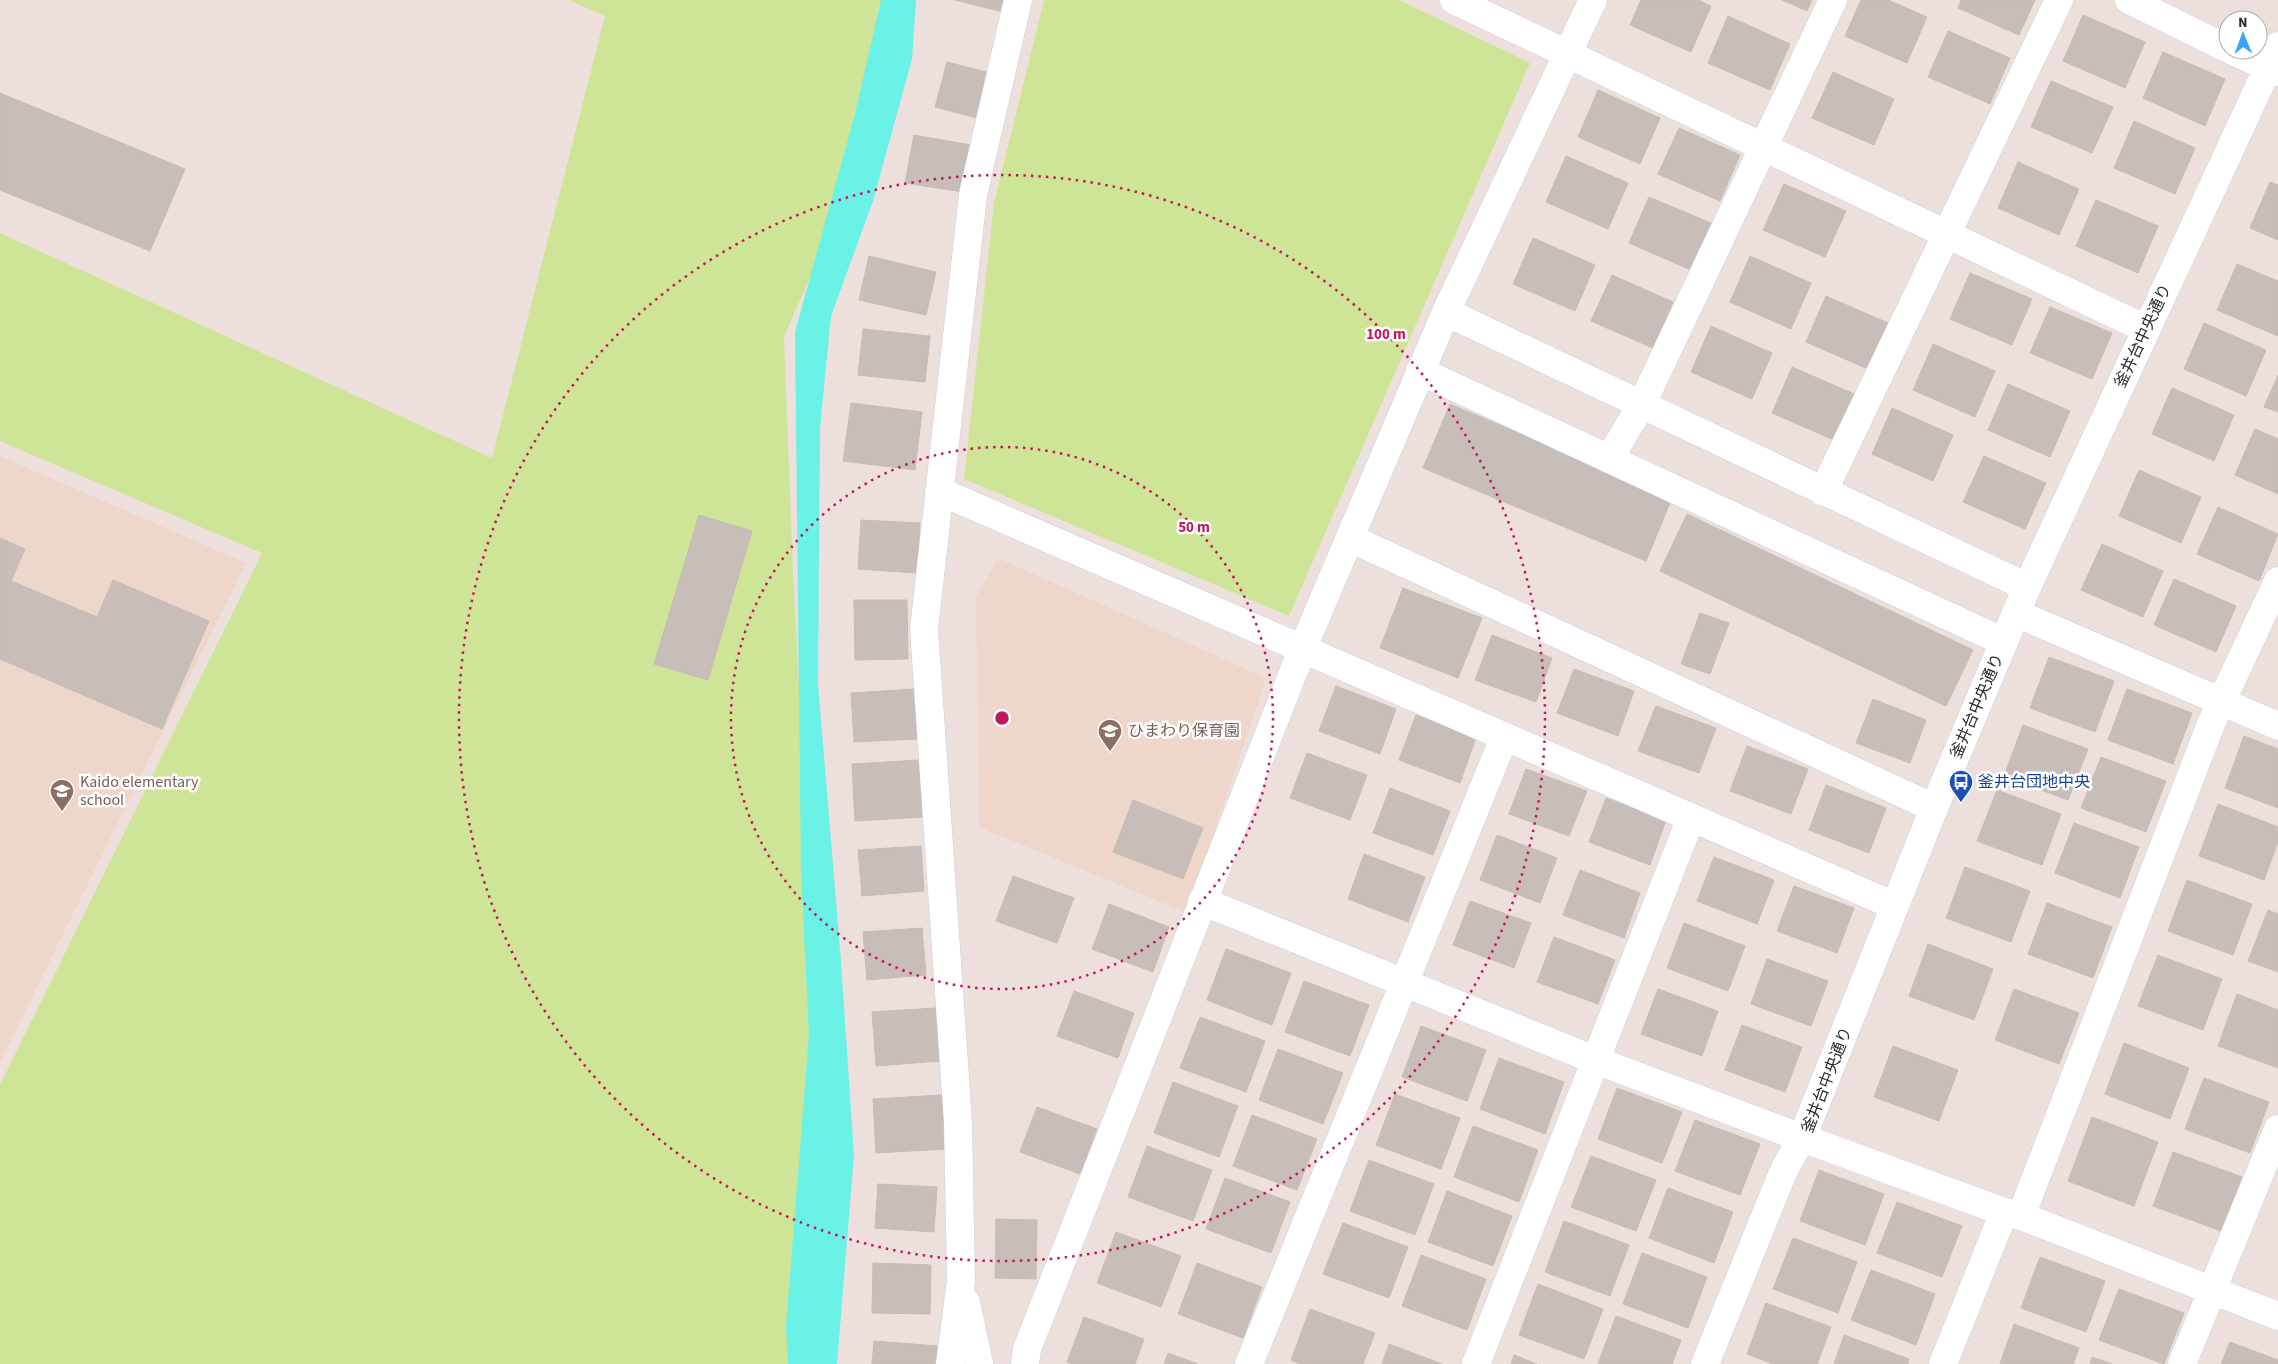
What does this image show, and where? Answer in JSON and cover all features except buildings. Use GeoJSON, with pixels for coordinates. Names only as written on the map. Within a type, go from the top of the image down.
{"type":"FeatureCollection","features":[{"type":"Feature","properties":{"kind":"street"},"geometry":{"type":"LineString","coordinates":[[950,1364],[961,1281],[958,1122],[924,629],[973,195],[1018,0]]}},
{"type":"Feature","properties":{"kind":"street"},"geometry":{"type":"LineString","coordinates":[[1454,0],[1567,52],[2146,329]]}},
{"type":"Feature","properties":{"kind":"street"},"geometry":{"type":"LineString","coordinates":[[1026,1364],[1027,1349],[1302,650],[1446,312],[1593,0]]}},
{"type":"Feature","properties":{"kind":"street"},"geometry":{"type":"LineString","coordinates":[[1609,459],[1642,404],[1833,0]]}},
{"type":"Feature","properties":{"kind":"street"},"geometry":{"type":"LineString","coordinates":[[1823,492],[2059,0]]}},
{"type":"Feature","properties":{"kind":"street"},"geometry":{"type":"LineString","coordinates":[[2129,0],[2218,43]]}},
{"type":"Feature","properties":{"kind":"street","name":"釜井台中央通り"},"geometry":{"type":"LineString","coordinates":[[2275,62],[2146,329],[2027,587],[1934,808],[1802,1138],[2012,1214],[2278,1316]]}},
{"type":"Feature","properties":{"kind":"street"},"geometry":{"type":"LineString","coordinates":[[1446,312],[2027,587]]}},
{"type":"Feature","properties":{"kind":"street"},"geometry":{"type":"LineString","coordinates":[[1420,371],[2004,642]]}},
{"type":"Feature","properties":{"kind":"street"},"geometry":{"type":"LineString","coordinates":[[939,491],[1504,738],[1895,906]]}},
{"type":"Feature","properties":{"kind":"street"},"geometry":{"type":"LineString","coordinates":[[1350,538],[1934,808]]}},
{"type":"Feature","properties":{"kind":"street"},"geometry":{"type":"LineString","coordinates":[[1943,1364],[2012,1214],[2211,724],[2278,581]]}},
{"type":"Feature","properties":{"kind":"street"},"geometry":{"type":"LineString","coordinates":[[2016,613],[2278,726]]}},
{"type":"Feature","properties":{"kind":"street"},"geometry":{"type":"LineString","coordinates":[[1249,1364],[1504,738]]}},
{"type":"Feature","properties":{"kind":"street"},"geometry":{"type":"LineString","coordinates":[[1476,1364],[1690,818]]}},
{"type":"Feature","properties":{"kind":"street"},"geometry":{"type":"LineString","coordinates":[[1202,901],[1595,1060],[1802,1138],[1784,1170],[1705,1364]]}},
{"type":"Feature","properties":{"kind":"street"},"geometry":{"type":"LineString","coordinates":[[2182,1364],[2278,1129]]}},
{"type":"Feature","properties":{"kind":"street"},"geometry":{"type":"LineString","coordinates":[[961,1281],[979,1364]]}},
{"type":"Feature","properties":{"kind":"shaded area","name":"Kaido elementary school"},"geometry":{"type":"Polygon","coordinates":[[[0,456],[246,563],[0,1062],[0,456]]]}},
{"type":"Feature","properties":{"kind":"shaded area","name":"ひまわり保育園"},"geometry":{"type":"Polygon","coordinates":[[[998,558],[1266,678],[1187,913],[979,827],[976,597],[998,558]]]}},
{"type":"Feature","properties":{"kind":"green space"},"geometry":{"type":"Polygon","coordinates":[[[569,0],[891,0],[871,136],[784,337],[793,574],[817,1024],[808,1364],[0,1364],[0,1085],[262,553],[0,441],[0,233],[492,458],[605,16],[569,0]]]}},
{"type":"Feature","properties":{"kind":"green space"},"geometry":{"type":"Polygon","coordinates":[[[1044,0],[1399,0],[1530,63],[1289,616],[964,479],[994,203],[1044,0]]]}},
{"type":"Feature","properties":{"kind":"water"},"geometry":{"type":"Polygon","coordinates":[[[881,0],[916,0],[912,59],[873,201],[831,316],[820,428],[818,684],[841,962],[854,1155],[837,1364],[788,1364],[786,1326],[809,1035],[801,873],[795,332],[855,114],[881,0]]]}},
{"type":"Feature","properties":{"kind":"place","name":"ひまわり保育園"},"geometry":{"type":"Point","coordinates":[1110,752]}},
{"type":"Feature","properties":{"kind":"place","name":"釜井台団地中央"},"geometry":{"type":"Point","coordinates":[1961,803]}},
{"type":"Feature","properties":{"kind":"place","name":"Kaido elementary school"},"geometry":{"type":"Point","coordinates":[62,812]}}]}
